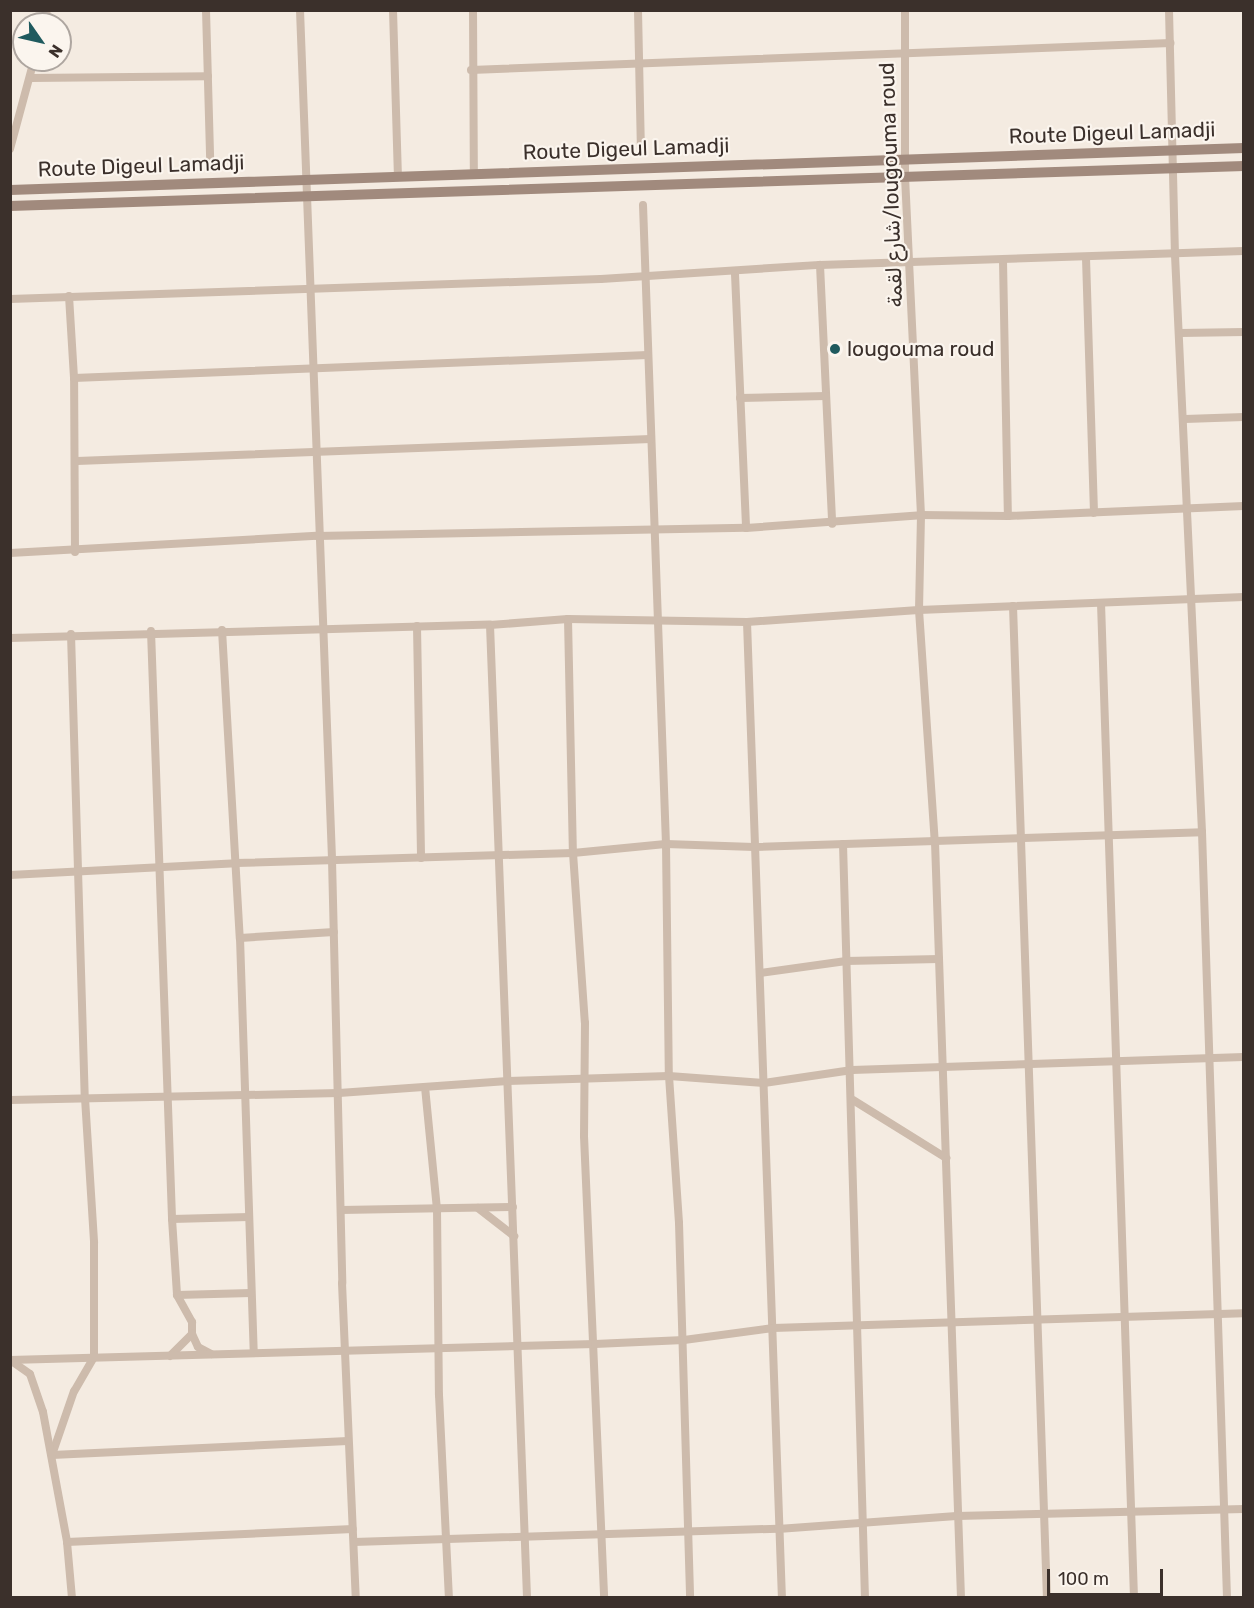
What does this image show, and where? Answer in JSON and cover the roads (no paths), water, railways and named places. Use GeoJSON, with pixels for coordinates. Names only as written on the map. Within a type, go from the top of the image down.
{"type":"FeatureCollection","features":[{"type":"Feature","properties":{"kind":"main road","name":"Route Digeul Lamadji"},"geometry":{"type":"LineString","coordinates":[[10,190],[1244,148]]}},
{"type":"Feature","properties":{"kind":"main road"},"geometry":{"type":"LineString","coordinates":[[10,206],[1244,166]]}},
{"type":"Feature","properties":{"kind":"street"},"geometry":{"type":"LineString","coordinates":[[206,10],[210,157]]}},
{"type":"Feature","properties":{"kind":"street"},"geometry":{"type":"LineString","coordinates":[[300,10],[314,368],[317,536],[332,860],[348,1441],[356,1598]]}},
{"type":"Feature","properties":{"kind":"street"},"geometry":{"type":"LineString","coordinates":[[393,10],[398,177]]}},
{"type":"Feature","properties":{"kind":"street"},"geometry":{"type":"LineString","coordinates":[[473,10],[471,70],[474,174]]}},
{"type":"Feature","properties":{"kind":"street"},"geometry":{"type":"LineString","coordinates":[[638,10],[641,149]]}},
{"type":"Feature","properties":{"kind":"street","name":"شارع لقمة/lougouma roud"},"geometry":{"type":"LineString","coordinates":[[905,10],[905,176],[921,515],[919,610],[935,842],[961,1598]]}},
{"type":"Feature","properties":{"kind":"street"},"geometry":{"type":"LineString","coordinates":[[1169,10],[1171,150],[1202,832],[1227,1598]]}},
{"type":"Feature","properties":{"kind":"street"},"geometry":{"type":"LineString","coordinates":[[471,70],[1170,43]]}},
{"type":"Feature","properties":{"kind":"street"},"geometry":{"type":"LineString","coordinates":[[10,149],[31,72]]}},
{"type":"Feature","properties":{"kind":"street"},"geometry":{"type":"LineString","coordinates":[[30,78],[208,76]]}},
{"type":"Feature","properties":{"kind":"street"},"geometry":{"type":"LineString","coordinates":[[643,205],[652,528],[666,844],[669,1076],[684,1340],[690,1598]]}},
{"type":"Feature","properties":{"kind":"street"},"geometry":{"type":"LineString","coordinates":[[10,299],[645,275],[735,274],[820,265],[1244,252]]}},
{"type":"Feature","properties":{"kind":"street"},"geometry":{"type":"LineString","coordinates":[[1086,258],[1094,513]]}},
{"type":"Feature","properties":{"kind":"street"},"geometry":{"type":"LineString","coordinates":[[1003,261],[1008,516]]}},
{"type":"Feature","properties":{"kind":"street"},"geometry":{"type":"LineString","coordinates":[[820,265],[832,524]]}},
{"type":"Feature","properties":{"kind":"street"},"geometry":{"type":"LineString","coordinates":[[735,274],[746,528]]}},
{"type":"Feature","properties":{"kind":"street"},"geometry":{"type":"LineString","coordinates":[[69,296],[77,460],[75,552]]}},
{"type":"Feature","properties":{"kind":"street"},"geometry":{"type":"LineString","coordinates":[[1180,333],[1244,332]]}},
{"type":"Feature","properties":{"kind":"street"},"geometry":{"type":"LineString","coordinates":[[74,378],[648,355]]}},
{"type":"Feature","properties":{"kind":"street"},"geometry":{"type":"LineString","coordinates":[[740,398],[826,396]]}},
{"type":"Feature","properties":{"kind":"street"},"geometry":{"type":"LineString","coordinates":[[1185,419],[1244,417]]}},
{"type":"Feature","properties":{"kind":"street"},"geometry":{"type":"LineString","coordinates":[[77,460],[651,439]]}},
{"type":"Feature","properties":{"kind":"street"},"geometry":{"type":"LineString","coordinates":[[10,553],[75,552],[317,536],[746,528],[832,524],[921,515],[1008,516],[1244,506]]}},
{"type":"Feature","properties":{"kind":"street"},"geometry":{"type":"LineString","coordinates":[[10,638],[151,631],[490,625],[568,619],[747,622],[919,610],[1244,597]]}},
{"type":"Feature","properties":{"kind":"street"},"geometry":{"type":"LineString","coordinates":[[1101,603],[1112,835],[1134,1598]]}},
{"type":"Feature","properties":{"kind":"street"},"geometry":{"type":"LineString","coordinates":[[1013,606],[1047,1598]]}},
{"type":"Feature","properties":{"kind":"street"},"geometry":{"type":"LineString","coordinates":[[568,619],[573,853],[585,1023],[583,1081],[604,1598]]}},
{"type":"Feature","properties":{"kind":"street"},"geometry":{"type":"LineString","coordinates":[[747,622],[782,1598]]}},
{"type":"Feature","properties":{"kind":"street"},"geometry":{"type":"LineString","coordinates":[[490,625],[527,1598]]}},
{"type":"Feature","properties":{"kind":"street"},"geometry":{"type":"LineString","coordinates":[[417,626],[421,858]]}},
{"type":"Feature","properties":{"kind":"street"},"geometry":{"type":"LineString","coordinates":[[222,630],[240,938],[242,1094],[254,1352]]}},
{"type":"Feature","properties":{"kind":"street"},"geometry":{"type":"LineString","coordinates":[[151,631],[162,866],[167,1095],[177,1295],[192,1322],[192,1334],[198,1347],[212,1355]]}},
{"type":"Feature","properties":{"kind":"street"},"geometry":{"type":"LineString","coordinates":[[52,1455],[74,1390],[94,1357],[94,1243],[85,1098],[80,870],[71,634]]}},
{"type":"Feature","properties":{"kind":"street"},"geometry":{"type":"LineString","coordinates":[[10,875],[236,863],[573,853],[666,844],[754,847],[1202,832]]}},
{"type":"Feature","properties":{"kind":"street"},"geometry":{"type":"LineString","coordinates":[[843,844],[853,1100],[861,1523],[865,1598]]}},
{"type":"Feature","properties":{"kind":"street"},"geometry":{"type":"LineString","coordinates":[[240,938],[334,932]]}},
{"type":"Feature","properties":{"kind":"street"},"geometry":{"type":"LineString","coordinates":[[760,973],[846,961],[939,959]]}},
{"type":"Feature","properties":{"kind":"street"},"geometry":{"type":"LineString","coordinates":[[10,1101],[167,1095],[339,1094],[508,1081],[583,1081],[669,1076],[764,1083],[852,1070],[943,1065],[1028,1065],[1244,1057]]}},
{"type":"Feature","properties":{"kind":"street"},"geometry":{"type":"LineString","coordinates":[[425,1087],[437,1209],[438,1348],[449,1598]]}},
{"type":"Feature","properties":{"kind":"street"},"geometry":{"type":"LineString","coordinates":[[853,1100],[946,1158]]}},
{"type":"Feature","properties":{"kind":"street"},"geometry":{"type":"LineString","coordinates":[[341,1210],[513,1207]]}},
{"type":"Feature","properties":{"kind":"street"},"geometry":{"type":"LineString","coordinates":[[478,1208],[514,1236]]}},
{"type":"Feature","properties":{"kind":"street"},"geometry":{"type":"LineString","coordinates":[[172,1219],[249,1217]]}},
{"type":"Feature","properties":{"kind":"street"},"geometry":{"type":"LineString","coordinates":[[177,1295],[251,1293]]}},
{"type":"Feature","properties":{"kind":"street"},"geometry":{"type":"LineString","coordinates":[[10,1360],[519,1344],[595,1344],[684,1340],[773,1328],[951,1320],[1037,1320],[1244,1313]]}},
{"type":"Feature","properties":{"kind":"street"},"geometry":{"type":"LineString","coordinates":[[170,1356],[192,1334]]}},
{"type":"Feature","properties":{"kind":"street"},"geometry":{"type":"LineString","coordinates":[[10,1360],[30,1374],[52,1455],[67,1542],[72,1598]]}},
{"type":"Feature","properties":{"kind":"street"},"geometry":{"type":"LineString","coordinates":[[52,1455],[348,1441]]}},
{"type":"Feature","properties":{"kind":"street"},"geometry":{"type":"LineString","coordinates":[[354,1542],[525,1539],[688,1529],[778,1529],[957,1516],[1244,1509]]}},
{"type":"Feature","properties":{"kind":"street"},"geometry":{"type":"LineString","coordinates":[[67,1542],[353,1529]]}},
{"type":"Feature","properties":{"kind":"place","name":"lougouma roud"},"geometry":{"type":"Point","coordinates":[835,349]}}]}
